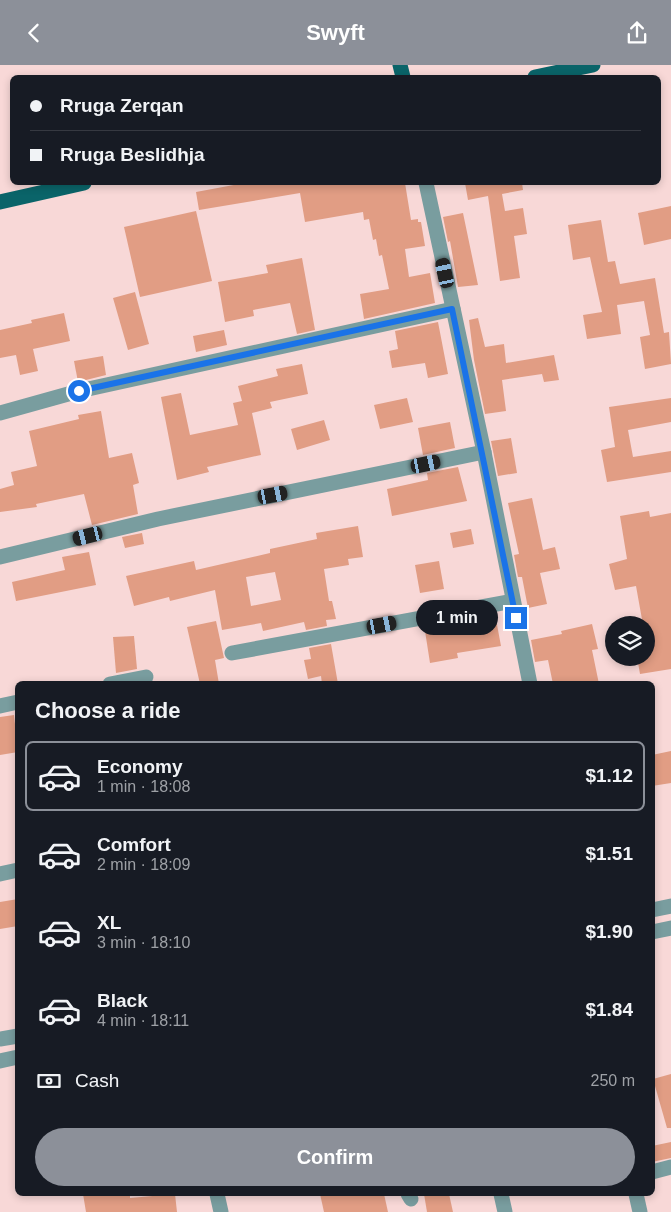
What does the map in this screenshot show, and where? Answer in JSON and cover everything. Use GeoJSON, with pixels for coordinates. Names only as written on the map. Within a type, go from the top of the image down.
{"type":"FeatureCollection","features":[{"type":"Feature","properties":{"kind":"main road"},"geometry":{"type":"LineString","coordinates":[[545,75],[593,65]]}},
{"type":"Feature","properties":{"kind":"main road"},"geometry":{"type":"LineString","coordinates":[[0,202],[75,185]]}},
{"type":"Feature","properties":{"kind":"street"},"geometry":{"type":"LineString","coordinates":[[426,185],[484,452],[529,681]]}},
{"type":"Feature","properties":{"kind":"street"},"geometry":{"type":"LineString","coordinates":[[0,413],[79,391],[452,309]]}},
{"type":"Feature","properties":{"kind":"street"},"geometry":{"type":"LineString","coordinates":[[0,557],[158,519],[484,452]]}},
{"type":"Feature","properties":{"kind":"street"},"geometry":{"type":"LineString","coordinates":[[232,653],[513,601]]}},
{"type":"Feature","properties":{"kind":"street"},"geometry":{"type":"LineString","coordinates":[[125,681],[146,677]]}},
{"type":"Feature","properties":{"kind":"street"},"geometry":{"type":"LineString","coordinates":[[0,706],[15,703]]}},
{"type":"Feature","properties":{"kind":"street"},"geometry":{"type":"LineString","coordinates":[[0,874],[15,871]]}},
{"type":"Feature","properties":{"kind":"street"},"geometry":{"type":"LineString","coordinates":[[655,909],[671,906]]}},
{"type":"Feature","properties":{"kind":"street"},"geometry":{"type":"LineString","coordinates":[[655,932],[671,929]]}},
{"type":"Feature","properties":{"kind":"street"},"geometry":{"type":"LineString","coordinates":[[0,1039],[15,1036]]}},
{"type":"Feature","properties":{"kind":"street"},"geometry":{"type":"LineString","coordinates":[[0,1061],[15,1058]]}},
{"type":"Feature","properties":{"kind":"street"},"geometry":{"type":"LineString","coordinates":[[655,1171],[671,1167]]}},
{"type":"Feature","properties":{"kind":"street"},"geometry":{"type":"LineString","coordinates":[[217,1196],[221,1212]]}},
{"type":"Feature","properties":{"kind":"street"},"geometry":{"type":"LineString","coordinates":[[501,1196],[505,1212]]}},
{"type":"Feature","properties":{"kind":"street"},"geometry":{"type":"LineString","coordinates":[[636,1196],[640,1212]]}},
{"type":"Feature","properties":{"kind":"building"},"geometry":{"type":"Polygon","coordinates":[[[234,185],[405,185],[411,220],[418,219],[418,222],[421,222],[425,246],[405,249],[409,277],[430,273],[435,303],[364,319],[360,294],[389,289],[382,255],[379,256],[376,239],[373,240],[369,219],[364,220],[363,212],[305,222],[300,193],[199,210],[196,192],[234,185]]]}},
{"type":"Feature","properties":{"kind":"building"},"geometry":{"type":"Polygon","coordinates":[[[465,185],[522,185],[523,190],[502,194],[505,211],[523,208],[527,234],[514,236],[520,278],[500,281],[488,196],[468,200],[465,185]]]}},
{"type":"Feature","properties":{"kind":"building"},"geometry":{"type":"Polygon","coordinates":[[[671,206],[671,239],[644,245],[638,213],[671,206]]]}},
{"type":"Feature","properties":{"kind":"building"},"geometry":{"type":"Polygon","coordinates":[[[196,211],[212,281],[140,297],[124,227],[196,211]]]}},
{"type":"Feature","properties":{"kind":"building"},"geometry":{"type":"Polygon","coordinates":[[[463,213],[478,285],[458,287],[450,241],[448,242],[443,217],[463,213]]]}},
{"type":"Feature","properties":{"kind":"building"},"geometry":{"type":"Polygon","coordinates":[[[601,220],[608,262],[615,261],[620,284],[655,278],[664,333],[669,332],[671,364],[645,369],[640,337],[650,335],[644,301],[617,305],[621,334],[587,339],[583,315],[602,312],[590,257],[573,260],[568,225],[601,220]]]}},
{"type":"Feature","properties":{"kind":"building"},"geometry":{"type":"Polygon","coordinates":[[[302,258],[315,330],[297,334],[290,303],[253,310],[254,316],[225,322],[218,282],[268,273],[266,265],[302,258]]]}},
{"type":"Feature","properties":{"kind":"building"},"geometry":{"type":"Polygon","coordinates":[[[135,292],[149,344],[128,350],[113,298],[135,292]]]}},
{"type":"Feature","properties":{"kind":"building"},"geometry":{"type":"Polygon","coordinates":[[[64,313],[70,341],[33,349],[38,371],[20,375],[16,355],[0,358],[0,330],[32,323],[31,320],[64,313]]]}},
{"type":"Feature","properties":{"kind":"building"},"geometry":{"type":"Polygon","coordinates":[[[478,318],[485,347],[504,344],[506,363],[554,355],[559,380],[544,382],[542,374],[502,380],[506,411],[485,414],[474,360],[469,320],[478,318]]]}},
{"type":"Feature","properties":{"kind":"building"},"geometry":{"type":"Polygon","coordinates":[[[438,322],[448,374],[428,378],[425,363],[392,368],[389,351],[398,349],[395,331],[438,322]]]}},
{"type":"Feature","properties":{"kind":"building"},"geometry":{"type":"Polygon","coordinates":[[[224,330],[227,345],[196,352],[193,336],[224,330]]]}},
{"type":"Feature","properties":{"kind":"building"},"geometry":{"type":"Polygon","coordinates":[[[103,356],[106,375],[78,382],[74,361],[103,356]]]}},
{"type":"Feature","properties":{"kind":"building"},"geometry":{"type":"Polygon","coordinates":[[[302,364],[308,394],[270,402],[272,408],[252,413],[261,455],[207,467],[209,472],[177,480],[161,397],[181,393],[190,435],[238,425],[233,403],[242,401],[238,386],[278,376],[276,369],[302,364]]]}},
{"type":"Feature","properties":{"kind":"building"},"geometry":{"type":"Polygon","coordinates":[[[407,398],[413,422],[380,429],[374,405],[407,398]]]}},
{"type":"Feature","properties":{"kind":"building"},"geometry":{"type":"Polygon","coordinates":[[[671,398],[671,422],[628,430],[633,457],[671,451],[671,472],[607,482],[601,450],[615,447],[609,407],[671,398]]]}},
{"type":"Feature","properties":{"kind":"building"},"geometry":{"type":"Polygon","coordinates":[[[101,411],[109,458],[132,453],[139,483],[133,485],[138,514],[92,525],[84,494],[36,504],[37,507],[0,512],[0,489],[14,485],[11,472],[37,466],[29,431],[79,419],[78,415],[101,411]]]}},
{"type":"Feature","properties":{"kind":"building"},"geometry":{"type":"Polygon","coordinates":[[[324,420],[330,440],[297,450],[291,429],[324,420]]]}},
{"type":"Feature","properties":{"kind":"building"},"geometry":{"type":"Polygon","coordinates":[[[450,422],[455,448],[423,455],[418,428],[450,422]]]}},
{"type":"Feature","properties":{"kind":"building"},"geometry":{"type":"Polygon","coordinates":[[[511,438],[517,473],[498,476],[491,441],[511,438]]]}},
{"type":"Feature","properties":{"kind":"building"},"geometry":{"type":"Polygon","coordinates":[[[458,467],[467,501],[392,516],[387,489],[428,480],[427,473],[458,467]]]}},
{"type":"Feature","properties":{"kind":"building"},"geometry":{"type":"Polygon","coordinates":[[[532,498],[543,550],[555,547],[560,569],[540,573],[547,604],[528,608],[522,577],[518,577],[514,555],[519,554],[508,503],[532,498]]]}},
{"type":"Feature","properties":{"kind":"building"},"geometry":{"type":"Polygon","coordinates":[[[649,511],[650,517],[671,513],[671,669],[640,674],[639,666],[655,666],[655,616],[641,616],[636,586],[615,590],[609,564],[627,559],[620,516],[649,511]]]}},
{"type":"Feature","properties":{"kind":"building"},"geometry":{"type":"Polygon","coordinates":[[[358,526],[363,557],[348,559],[349,565],[324,569],[329,601],[332,601],[336,619],[326,620],[327,626],[306,630],[304,622],[263,631],[261,623],[222,630],[215,590],[170,601],[169,597],[134,606],[126,576],[194,561],[196,570],[270,553],[270,549],[317,539],[316,533],[358,526]],[[275,572],[246,577],[251,606],[281,600],[275,572]]]}},
{"type":"Feature","properties":{"kind":"building"},"geometry":{"type":"Polygon","coordinates":[[[471,529],[474,544],[453,548],[450,533],[471,529]]]}},
{"type":"Feature","properties":{"kind":"building"},"geometry":{"type":"Polygon","coordinates":[[[142,533],[144,544],[125,548],[122,537],[142,533]]]}},
{"type":"Feature","properties":{"kind":"building"},"geometry":{"type":"Polygon","coordinates":[[[89,552],[96,585],[16,601],[12,582],[65,570],[62,557],[89,552]]]}},
{"type":"Feature","properties":{"kind":"building"},"geometry":{"type":"Polygon","coordinates":[[[439,561],[444,589],[420,593],[415,565],[439,561]]]}},
{"type":"Feature","properties":{"kind":"building"},"geometry":{"type":"Polygon","coordinates":[[[495,614],[501,646],[457,653],[458,658],[430,663],[425,631],[477,623],[476,617],[495,614]]]}},
{"type":"Feature","properties":{"kind":"building"},"geometry":{"type":"Polygon","coordinates":[[[216,621],[224,658],[215,660],[218,681],[199,681],[187,627],[216,621]]]}},
{"type":"Feature","properties":{"kind":"building"},"geometry":{"type":"Polygon","coordinates":[[[592,624],[598,649],[592,650],[598,681],[552,681],[548,660],[535,662],[531,640],[562,634],[561,631],[592,624]]]}},
{"type":"Feature","properties":{"kind":"building"},"geometry":{"type":"Polygon","coordinates":[[[134,636],[137,669],[116,673],[113,637],[134,636]]]}},
{"type":"Feature","properties":{"kind":"building"},"geometry":{"type":"Polygon","coordinates":[[[331,644],[337,681],[322,681],[321,676],[308,679],[304,660],[311,659],[309,648],[331,644]]]}},
{"type":"Feature","properties":{"kind":"building"},"geometry":{"type":"Polygon","coordinates":[[[14,715],[15,752],[0,755],[0,717],[14,715]]]}},
{"type":"Feature","properties":{"kind":"building"},"geometry":{"type":"Polygon","coordinates":[[[671,751],[671,783],[655,786],[655,754],[671,751]]]}},
{"type":"Feature","properties":{"kind":"building"},"geometry":{"type":"Polygon","coordinates":[[[15,900],[15,926],[0,929],[0,902],[15,900]]]}},
{"type":"Feature","properties":{"kind":"building"},"geometry":{"type":"Polygon","coordinates":[[[671,1074],[671,1128],[667,1128],[655,1086],[655,1078],[671,1074]]]}},
{"type":"Feature","properties":{"kind":"building"},"geometry":{"type":"Polygon","coordinates":[[[671,1142],[671,1158],[655,1161],[655,1145],[671,1142]]]}},
{"type":"Feature","properties":{"kind":"building"},"geometry":{"type":"Polygon","coordinates":[[[83,1196],[130,1196],[130,1198],[175,1196],[177,1212],[86,1212],[83,1196]]]}},
{"type":"Feature","properties":{"kind":"building"},"geometry":{"type":"Polygon","coordinates":[[[320,1196],[384,1196],[388,1212],[324,1212],[320,1196]]]}},
{"type":"Feature","properties":{"kind":"building"},"geometry":{"type":"Polygon","coordinates":[[[424,1196],[449,1196],[453,1212],[427,1212],[424,1196]]]}},
{"type":"Feature","properties":{"kind":"route"},"geometry":{"type":"LineString","coordinates":[[79,391],[452,309],[484,452],[516,618]]}}]}
